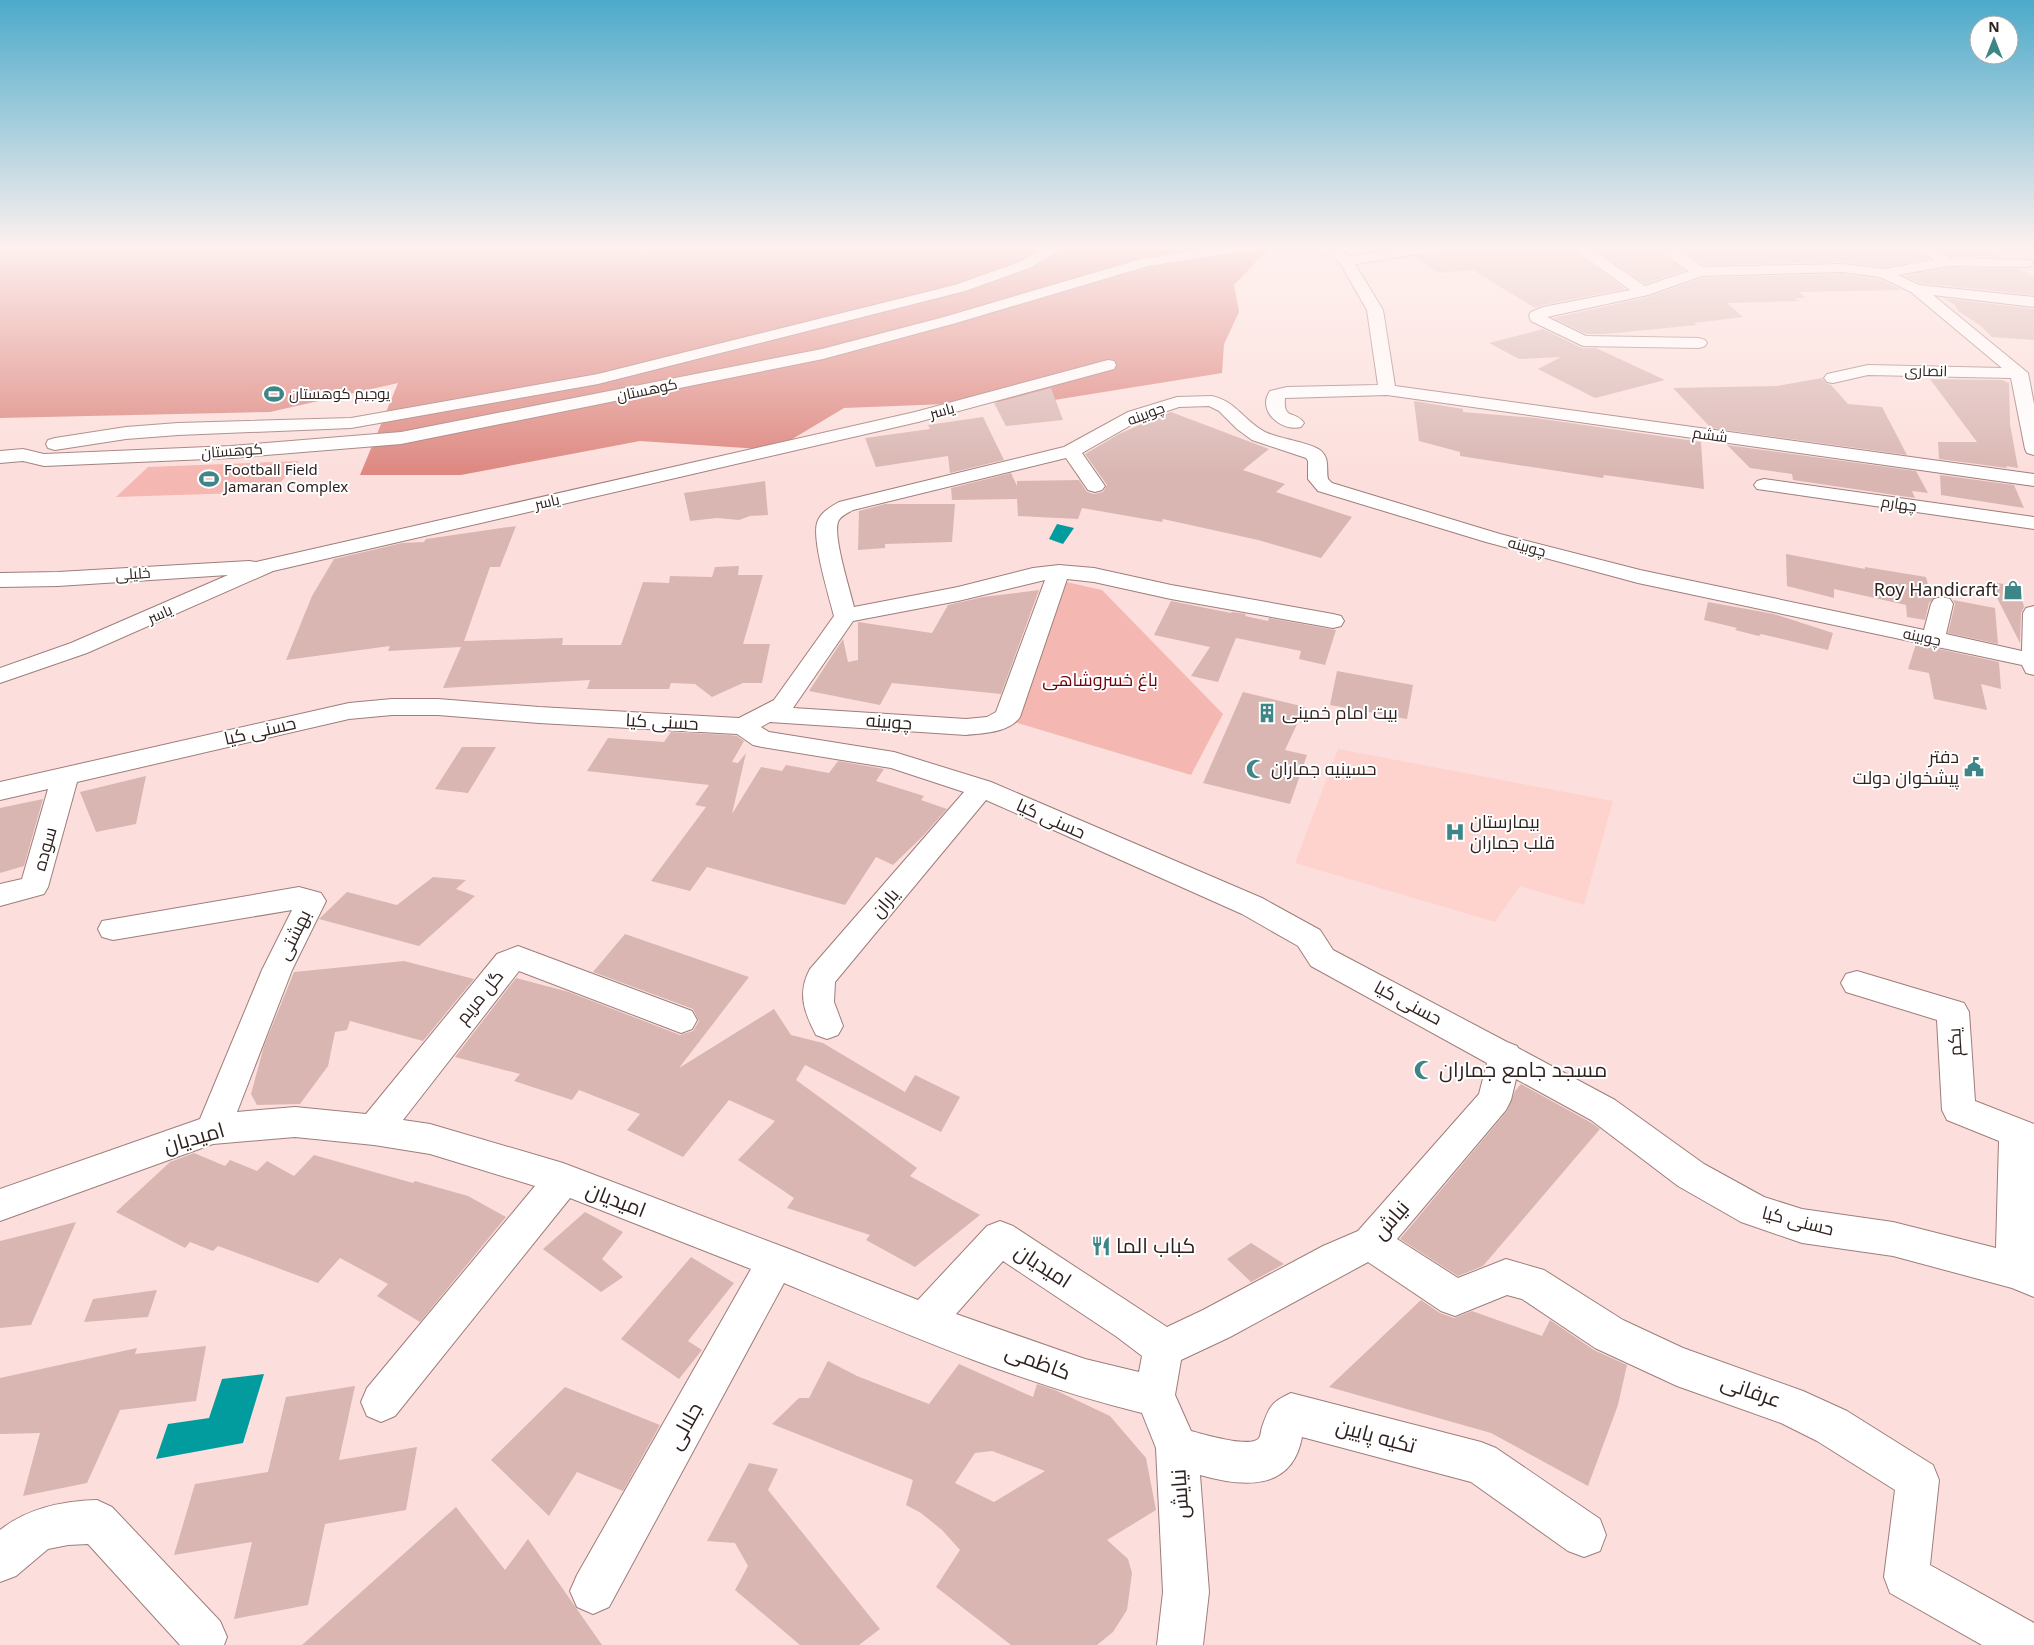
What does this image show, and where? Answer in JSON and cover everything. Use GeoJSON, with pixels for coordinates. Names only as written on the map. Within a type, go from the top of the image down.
{"type":"FeatureCollection","features":[{"type":"Feature","properties":{"kind":"street","name":"کوهستان"},"geometry":{"type":"LineString","coordinates":[[23,456],[57,444],[126,433],[178,429],[351,423],[598,380],[827,322]]}},
{"type":"Feature","properties":{"kind":"street","name":"کوهستان"},"geometry":{"type":"LineString","coordinates":[[0,457],[23,456],[44,460],[231,452],[401,438],[823,354],[943,322]]}},
{"type":"Feature","properties":{"kind":"street"},"geometry":{"type":"LineString","coordinates":[[1377,322],[1387,390]]}},
{"type":"Feature","properties":{"kind":"street"},"geometry":{"type":"LineString","coordinates":[[1544,322],[1583,341],[1700,343]]}},
{"type":"Feature","properties":{"kind":"street"},"geometry":{"type":"LineString","coordinates":[[1957,322],[2019,373],[2034,439],[2034,449]]}},
{"type":"Feature","properties":{"kind":"street","name":"یاسر"},"geometry":{"type":"LineString","coordinates":[[0,676],[80,648],[266,566],[918,417],[1108,365]]}},
{"type":"Feature","properties":{"kind":"street","name":"انصاری"},"geometry":{"type":"LineString","coordinates":[[1833,378],[1868,370],[2019,373]]}},
{"type":"Feature","properties":{"kind":"street","name":"ششم"},"geometry":{"type":"LineString","coordinates":[[1295,423],[1282,418],[1275,408],[1276,395],[1287,392],[1387,390],[2034,480]]}},
{"type":"Feature","properties":{"kind":"street","name":"چوبینه"},"geometry":{"type":"LineString","coordinates":[[845,616],[826,534],[827,522],[834,512],[846,506],[1071,451],[1134,416],[1177,402],[1212,401],[1225,406],[1243,425],[1258,436],[1314,454],[1318,460],[1316,478],[1318,483],[1325,487],[1493,538],[1638,576],[1933,639],[2034,664]]}},
{"type":"Feature","properties":{"kind":"street"},"geometry":{"type":"LineString","coordinates":[[1071,451],[1095,486]]}},
{"type":"Feature","properties":{"kind":"street","name":"چهارم"},"geometry":{"type":"LineString","coordinates":[[1764,484],[2034,523]]}},
{"type":"Feature","properties":{"kind":"street","name":"خلیلی"},"geometry":{"type":"LineString","coordinates":[[0,580],[58,579],[266,566]]}},
{"type":"Feature","properties":{"kind":"street"},"geometry":{"type":"LineString","coordinates":[[755,720],[784,704],[845,616],[958,594],[1033,575],[1060,572],[1094,575],[1171,592],[1333,621]]}},
{"type":"Feature","properties":{"kind":"street","name":"چوبینه"},"geometry":{"type":"LineString","coordinates":[[755,720],[966,727],[992,724],[1006,717],[1060,572]]}},
{"type":"Feature","properties":{"kind":"street"},"geometry":{"type":"LineString","coordinates":[[1933,639],[1942,604]]}},
{"type":"Feature","properties":{"kind":"street"},"geometry":{"type":"LineString","coordinates":[[2034,612],[2034,664]]}},
{"type":"Feature","properties":{"kind":"street","name":"حسنی کیا"},"geometry":{"type":"LineString","coordinates":[[0,791],[349,711],[392,707],[438,707],[538,715],[755,720],[762,739],[894,760],[982,788],[1252,906],[1308,938],[1322,958],[1505,1055],[1603,1110],[1691,1175],[1754,1210],[1802,1226],[1893,1239],[2024,1275]]}},
{"type":"Feature","properties":{"kind":"street","name":"سوده"},"geometry":{"type":"LineString","coordinates":[[0,895],[34,886],[65,777]]}},
{"type":"Feature","properties":{"kind":"street","name":"یاران"},"geometry":{"type":"LineString","coordinates":[[827,1026],[817,1002],[816,990],[821,977],[982,788]]}},
{"type":"Feature","properties":{"kind":"street","name":"بهشتی"},"geometry":{"type":"LineString","coordinates":[[113,929],[299,898],[311,901],[277,970],[213,1129]]}},
{"type":"Feature","properties":{"kind":"street","name":"گل مریم"},"geometry":{"type":"LineString","coordinates":[[374,1130],[508,962],[518,958],[681,1020]]}},
{"type":"Feature","properties":{"kind":"street","name":"یکم"},"geometry":{"type":"LineString","coordinates":[[1857,983],[1953,1012],[1959,1110],[2026,1136],[2024,1275]]}},
{"type":"Feature","properties":{"kind":"street","name":"نیاش"},"geometry":{"type":"LineString","coordinates":[[1163,1348],[1194,1336],[1322,1266],[1357,1248],[1371,1244],[1494,1100],[1505,1055]]}},
{"type":"Feature","properties":{"kind":"street","name":"امیدیان"},"geometry":{"type":"LineString","coordinates":[[0,1205],[213,1129],[295,1122],[374,1130],[430,1139],[562,1179],[776,1261],[924,1322],[1000,1238],[1131,1324],[1163,1348]]}},
{"type":"Feature","properties":{"kind":"street"},"geometry":{"type":"LineString","coordinates":[[381,1402],[562,1179]]}},
{"type":"Feature","properties":{"kind":"street","name":"عرفانی"},"geometry":{"type":"LineString","coordinates":[[1371,1244],[1455,1298],[1506,1277],[1530,1284],[1609,1334],[1677,1366],[1789,1405],[1832,1426],[1918,1480],[1906,1577],[2028,1645]]}},
{"type":"Feature","properties":{"kind":"street","name":"جلالی"},"geometry":{"type":"LineString","coordinates":[[592,1591],[776,1261]]}},
{"type":"Feature","properties":{"kind":"street","name":"کاظمی"},"geometry":{"type":"LineString","coordinates":[[924,1322],[1085,1379],[1155,1396]]}},
{"type":"Feature","properties":{"kind":"street"},"geometry":{"type":"LineString","coordinates":[[1155,1396],[1163,1348]]}},
{"type":"Feature","properties":{"kind":"street","name":"نیایش"},"geometry":{"type":"LineString","coordinates":[[1155,1396],[1177,1448],[1186,1592],[1180,1645]]}},
{"type":"Feature","properties":{"kind":"street","name":"تکیه پایین"},"geometry":{"type":"LineString","coordinates":[[1177,1448],[1240,1463],[1263,1462],[1277,1451],[1284,1421],[1291,1414],[1481,1463],[1584,1535]]}},
{"type":"Feature","properties":{"kind":"street"},"geometry":{"type":"LineString","coordinates":[[0,1560],[14,1545],[49,1525],[67,1522],[97,1522],[204,1637]]}},
{"type":"Feature","properties":{"kind":"shaded area"},"geometry":{"type":"Polygon","coordinates":[[[0,322],[1234,322],[1224,344],[1222,373],[1054,400],[844,408],[774,450],[640,441],[461,475],[360,475],[398,383],[270,412],[0,418],[0,322]]]}},
{"type":"Feature","properties":{"kind":"shaded area","name":"بیمارستان قلب جماران"},"geometry":{"type":"Polygon","coordinates":[[[1338,749],[1613,801],[1584,905],[1520,886],[1495,922],[1295,863],[1338,749]]]}},
{"type":"Feature","properties":{"kind":"green space","name":"Football Field Jamaran Complex"},"geometry":{"type":"Polygon","coordinates":[[[299,461],[272,492],[116,497],[148,467],[299,461]]]}},
{"type":"Feature","properties":{"kind":"green space","name":"باغ خسروشاهی"},"geometry":{"type":"Polygon","coordinates":[[[1066,582],[1102,590],[1223,714],[1191,775],[1014,722],[1066,582]]]}},
{"type":"Feature","properties":{"kind":"water"},"geometry":{"type":"Polygon","coordinates":[[[1057,524],[1074,528],[1063,544],[1049,539],[1057,524]]]}},
{"type":"Feature","properties":{"kind":"water"},"geometry":{"type":"Polygon","coordinates":[[[264,1374],[243,1443],[156,1459],[168,1424],[209,1418],[222,1379],[264,1374]]]}},
{"type":"Feature","properties":{"kind":"building"},"geometry":{"type":"Polygon","coordinates":[[[1561,322],[1704,322],[1694,323],[1697,325],[1606,334],[1586,334],[1561,322]]]}},
{"type":"Feature","properties":{"kind":"building"},"geometry":{"type":"Polygon","coordinates":[[[1975,322],[2034,322],[2034,340],[1992,337],[1975,322]]]}},
{"type":"Feature","properties":{"kind":"building"},"geometry":{"type":"Polygon","coordinates":[[[1543,329],[1582,348],[1596,348],[1665,380],[1595,398],[1538,369],[1561,357],[1519,359],[1489,343],[1543,329]]]}},
{"type":"Feature","properties":{"kind":"building"},"geometry":{"type":"Polygon","coordinates":[[[1822,378],[1848,404],[1882,407],[1907,455],[1711,428],[1673,388],[1777,386],[1822,378]]]}},
{"type":"Feature","properties":{"kind":"building"},"geometry":{"type":"Polygon","coordinates":[[[1930,379],[2002,380],[2009,383],[2010,424],[2018,468],[1939,459],[1938,442],[1977,442],[1930,379]]]}},
{"type":"Feature","properties":{"kind":"building"},"geometry":{"type":"Polygon","coordinates":[[[1051,388],[1063,420],[1006,426],[994,403],[1051,388]]]}},
{"type":"Feature","properties":{"kind":"building"},"geometry":{"type":"Polygon","coordinates":[[[1414,401],[1463,409],[1463,412],[1536,418],[1701,442],[1704,489],[1604,475],[1603,478],[1460,456],[1460,452],[1419,441],[1414,401]]]}},
{"type":"Feature","properties":{"kind":"building"},"geometry":{"type":"Polygon","coordinates":[[[1171,412],[1269,449],[1243,470],[1285,484],[1276,492],[1352,517],[1321,558],[1258,540],[1163,519],[1162,522],[1082,508],[1078,519],[1018,516],[1017,499],[952,500],[951,488],[1011,473],[1017,486],[1017,481],[1079,480],[1087,492],[1094,494],[1103,492],[1107,485],[1085,454],[1119,434],[1171,412]]]}},
{"type":"Feature","properties":{"kind":"building"},"geometry":{"type":"Polygon","coordinates":[[[983,417],[1004,460],[950,473],[948,456],[876,467],[865,438],[930,429],[928,425],[983,417]]]}},
{"type":"Feature","properties":{"kind":"building"},"geometry":{"type":"Polygon","coordinates":[[[1727,445],[1916,471],[1928,493],[1912,491],[1915,498],[1793,480],[1792,474],[1750,468],[1727,445]]]}},
{"type":"Feature","properties":{"kind":"building"},"geometry":{"type":"Polygon","coordinates":[[[1940,475],[2014,485],[2024,508],[1941,495],[1940,475]]]}},
{"type":"Feature","properties":{"kind":"building"},"geometry":{"type":"Polygon","coordinates":[[[765,481],[768,515],[750,516],[739,520],[717,518],[690,521],[684,493],[765,481]]]}},
{"type":"Feature","properties":{"kind":"building"},"geometry":{"type":"Polygon","coordinates":[[[885,504],[955,504],[952,542],[885,544],[885,548],[858,550],[859,511],[885,504]]]}},
{"type":"Feature","properties":{"kind":"building"},"geometry":{"type":"Polygon","coordinates":[[[516,526],[500,567],[490,567],[464,641],[563,638],[562,645],[621,645],[643,582],[669,583],[670,576],[712,577],[715,567],[739,566],[738,575],[763,575],[743,644],[770,644],[762,683],[743,683],[712,697],[695,684],[671,683],[669,689],[587,689],[590,680],[443,688],[461,647],[388,651],[390,646],[286,660],[312,596],[334,559],[402,543],[424,542],[426,539],[516,526]]]}},
{"type":"Feature","properties":{"kind":"building"},"geometry":{"type":"Polygon","coordinates":[[[1786,554],[1865,569],[1865,567],[1926,577],[1931,596],[1936,597],[1929,603],[1925,620],[1907,617],[1906,605],[1834,589],[1834,598],[1787,586],[1786,554]]]}},
{"type":"Feature","properties":{"kind":"building"},"geometry":{"type":"Polygon","coordinates":[[[1989,582],[2019,586],[2024,607],[2021,613],[2020,643],[1989,582]]]}},
{"type":"Feature","properties":{"kind":"building"},"geometry":{"type":"Polygon","coordinates":[[[1039,590],[1001,694],[892,683],[880,705],[809,691],[843,639],[848,662],[858,660],[858,622],[932,633],[948,605],[983,597],[1039,590]]]}},
{"type":"Feature","properties":{"kind":"building"},"geometry":{"type":"Polygon","coordinates":[[[1953,600],[1995,608],[1998,644],[1948,633],[1955,604],[1953,600]]]}},
{"type":"Feature","properties":{"kind":"building"},"geometry":{"type":"Polygon","coordinates":[[[1171,601],[1231,613],[1246,614],[1245,616],[1268,621],[1269,618],[1336,630],[1325,665],[1299,659],[1301,651],[1236,638],[1218,682],[1191,676],[1210,647],[1154,635],[1171,601]]]}},
{"type":"Feature","properties":{"kind":"building"},"geometry":{"type":"Polygon","coordinates":[[[1708,602],[1774,614],[1833,633],[1828,650],[1761,634],[1759,636],[1735,630],[1737,628],[1704,620],[1708,602]]]}},
{"type":"Feature","properties":{"kind":"building"},"geometry":{"type":"Polygon","coordinates":[[[1916,644],[1999,662],[2001,689],[1981,684],[1987,710],[1934,699],[1929,673],[1908,669],[1916,644]]]}},
{"type":"Feature","properties":{"kind":"building"},"geometry":{"type":"Polygon","coordinates":[[[1337,671],[1413,685],[1407,719],[1330,705],[1337,671]]]}},
{"type":"Feature","properties":{"kind":"building"},"geometry":{"type":"Polygon","coordinates":[[[1243,692],[1305,707],[1285,750],[1307,755],[1290,804],[1203,783],[1243,692]]]}},
{"type":"Feature","properties":{"kind":"building"},"geometry":{"type":"Polygon","coordinates":[[[671,732],[730,735],[737,736],[744,741],[732,762],[738,763],[746,753],[732,814],[761,767],[782,771],[786,765],[829,773],[838,761],[884,769],[876,781],[924,796],[921,800],[947,809],[893,865],[876,857],[845,905],[707,867],[690,891],[651,881],[706,807],[695,805],[709,785],[587,771],[608,738],[664,742],[671,732]]]}},
{"type":"Feature","properties":{"kind":"building"},"geometry":{"type":"Polygon","coordinates":[[[462,747],[496,747],[468,793],[435,789],[462,747]]]}},
{"type":"Feature","properties":{"kind":"building"},"geometry":{"type":"Polygon","coordinates":[[[146,776],[136,824],[96,832],[80,792],[146,776]]]}},
{"type":"Feature","properties":{"kind":"building"},"geometry":{"type":"Polygon","coordinates":[[[43,799],[24,866],[0,873],[0,808],[43,799]]]}},
{"type":"Feature","properties":{"kind":"building"},"geometry":{"type":"Polygon","coordinates":[[[433,877],[466,880],[456,889],[475,896],[419,946],[319,919],[347,892],[397,905],[433,877]]]}},
{"type":"Feature","properties":{"kind":"building"},"geometry":{"type":"Polygon","coordinates":[[[625,934],[749,977],[679,1068],[774,1009],[791,1035],[823,1043],[905,1092],[915,1075],[960,1097],[941,1132],[805,1065],[796,1080],[917,1168],[910,1176],[980,1215],[915,1267],[866,1240],[870,1235],[787,1208],[794,1198],[738,1160],[775,1121],[729,1100],[683,1157],[627,1130],[640,1114],[579,1090],[572,1100],[514,1081],[520,1074],[455,1057],[516,978],[569,992],[680,1035],[693,1031],[699,1021],[693,1009],[593,972],[625,934]]]}},
{"type":"Feature","properties":{"kind":"building"},"geometry":{"type":"Polygon","coordinates":[[[404,961],[474,979],[423,1041],[350,1021],[347,1030],[335,1032],[328,1066],[300,1104],[257,1105],[251,1094],[264,1046],[294,972],[404,961]]]}},
{"type":"Feature","properties":{"kind":"building"},"geometry":{"type":"Polygon","coordinates":[[[1521,1084],[1600,1129],[1483,1266],[1458,1276],[1400,1239],[1507,1111],[1515,1091],[1521,1084]]]}},
{"type":"Feature","properties":{"kind":"building"},"geometry":{"type":"Polygon","coordinates":[[[194,1153],[225,1166],[230,1160],[257,1171],[267,1161],[294,1176],[314,1155],[413,1183],[415,1181],[468,1196],[506,1217],[420,1322],[377,1296],[388,1284],[340,1258],[318,1283],[218,1246],[213,1251],[190,1242],[185,1248],[116,1212],[170,1162],[194,1153]]]}},
{"type":"Feature","properties":{"kind":"building"},"geometry":{"type":"Polygon","coordinates":[[[585,1212],[623,1232],[602,1259],[623,1277],[601,1292],[543,1249],[585,1212]]]}},
{"type":"Feature","properties":{"kind":"building"},"geometry":{"type":"Polygon","coordinates":[[[76,1222],[31,1325],[0,1328],[0,1241],[76,1222]]]}},
{"type":"Feature","properties":{"kind":"building"},"geometry":{"type":"Polygon","coordinates":[[[1251,1243],[1284,1264],[1251,1282],[1227,1259],[1251,1243]]]}},
{"type":"Feature","properties":{"kind":"building"},"geometry":{"type":"Polygon","coordinates":[[[691,1257],[734,1283],[688,1341],[702,1350],[679,1379],[621,1339],[691,1257]]]}},
{"type":"Feature","properties":{"kind":"building"},"geometry":{"type":"Polygon","coordinates":[[[157,1290],[148,1317],[84,1322],[93,1299],[157,1290]]]}},
{"type":"Feature","properties":{"kind":"building"},"geometry":{"type":"Polygon","coordinates":[[[1421,1300],[1440,1313],[1454,1318],[1472,1311],[1542,1336],[1550,1320],[1594,1350],[1627,1365],[1618,1405],[1588,1486],[1491,1433],[1329,1387],[1421,1300]]]}},
{"type":"Feature","properties":{"kind":"building"},"geometry":{"type":"Polygon","coordinates":[[[206,1346],[196,1401],[120,1410],[87,1483],[23,1496],[40,1433],[0,1434],[0,1378],[137,1348],[135,1354],[206,1346]]]}},
{"type":"Feature","properties":{"kind":"building"},"geometry":{"type":"Polygon","coordinates":[[[828,1361],[857,1376],[929,1404],[959,1364],[1033,1397],[1037,1384],[1055,1390],[1110,1416],[1146,1458],[1156,1510],[1107,1540],[1128,1559],[1132,1573],[1127,1610],[1113,1632],[1097,1645],[1011,1645],[936,1587],[960,1550],[942,1530],[921,1513],[906,1505],[913,1480],[772,1424],[799,1398],[809,1398],[828,1361]],[[992,1451],[975,1453],[955,1483],[994,1502],[1045,1471],[992,1451]]]}},
{"type":"Feature","properties":{"kind":"building"},"geometry":{"type":"Polygon","coordinates":[[[355,1386],[339,1460],[417,1447],[406,1510],[325,1524],[308,1605],[234,1619],[252,1542],[174,1555],[195,1484],[268,1472],[286,1397],[355,1386]]]}},
{"type":"Feature","properties":{"kind":"building"},"geometry":{"type":"Polygon","coordinates":[[[565,1387],[660,1425],[623,1491],[577,1472],[549,1516],[491,1460],[565,1387]]]}},
{"type":"Feature","properties":{"kind":"building"},"geometry":{"type":"Polygon","coordinates":[[[749,1463],[778,1469],[768,1490],[880,1629],[859,1645],[800,1645],[735,1590],[748,1566],[735,1543],[707,1541],[749,1463]]]}},
{"type":"Feature","properties":{"kind":"building"},"geometry":{"type":"Polygon","coordinates":[[[456,1507],[505,1570],[528,1539],[602,1645],[302,1645],[456,1507]]]}},
{"type":"Feature","properties":{"kind":"place","name":"یوجیم کوهستان"},"geometry":{"type":"Point","coordinates":[274,394]}},
{"type":"Feature","properties":{"kind":"place","name":"Football Field Jamaran Complex"},"geometry":{"type":"Point","coordinates":[209,479]}},
{"type":"Feature","properties":{"kind":"place","name":"Roy Handicraft"},"geometry":{"type":"Point","coordinates":[2013,590]}},
{"type":"Feature","properties":{"kind":"place","name":"بیت امام خمینی"},"geometry":{"type":"Point","coordinates":[1267,713]}},
{"type":"Feature","properties":{"kind":"place","name":"دفتر پیشخوان دولت"},"geometry":{"type":"Point","coordinates":[1974,767]}},
{"type":"Feature","properties":{"kind":"place","name":"حسینیه جماران"},"geometry":{"type":"Point","coordinates":[1256,769]}},
{"type":"Feature","properties":{"kind":"place","name":"بیمارستان قلب جماران"},"geometry":{"type":"Point","coordinates":[1455,832]}},
{"type":"Feature","properties":{"kind":"place","name":"مسجد جامع جماران"},"geometry":{"type":"Point","coordinates":[1424,1070]}},
{"type":"Feature","properties":{"kind":"place","name":"كباب الما"},"geometry":{"type":"Point","coordinates":[1101,1246]}}]}
